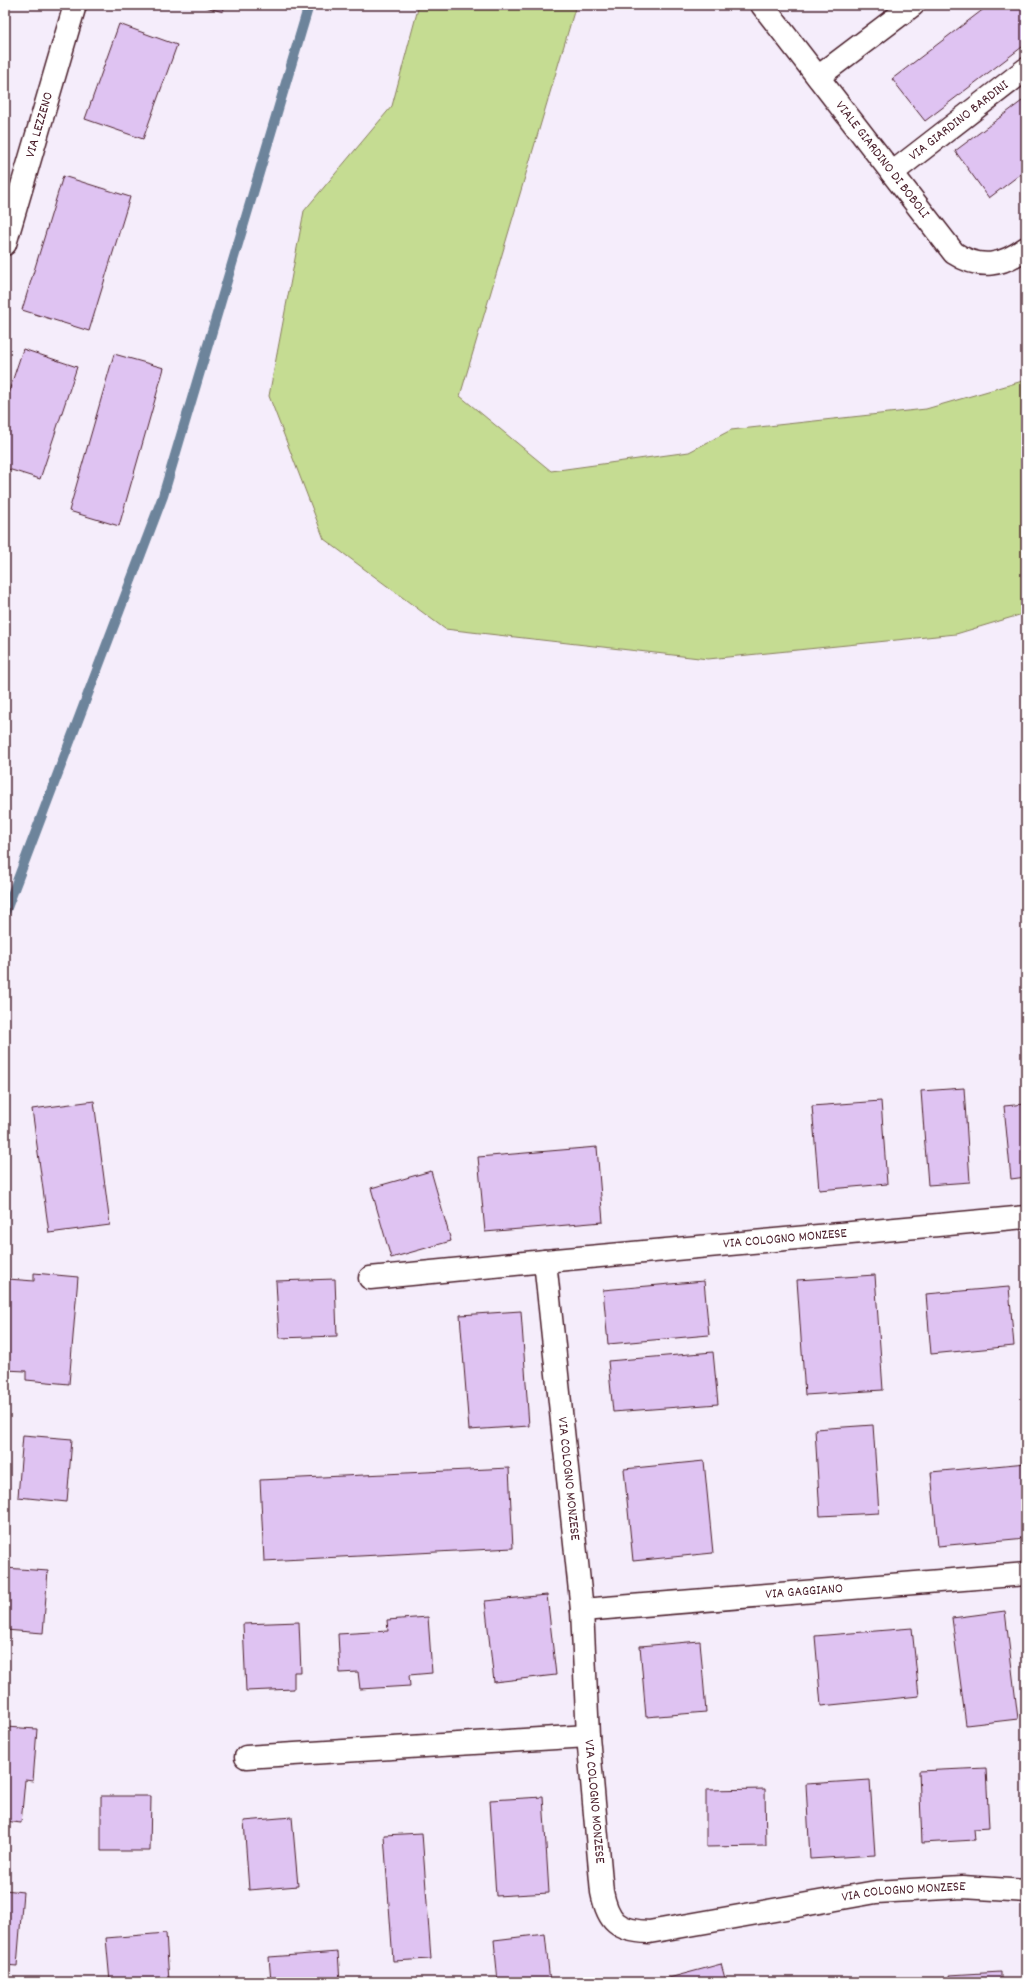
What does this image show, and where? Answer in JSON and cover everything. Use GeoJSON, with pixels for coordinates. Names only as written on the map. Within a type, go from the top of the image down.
{"type":"FeatureCollection","features":[{"type":"Feature","properties":{"kind":"street","name":"VIA LEZZENO"},"geometry":{"type":"LineString","coordinates":[[5,244],[75,5]]}},
{"type":"Feature","properties":{"kind":"street","name":"VIALE GIARDINO DI BOBOLI"},"geometry":{"type":"LineString","coordinates":[[762,5],[954,253],[974,262],[996,263],[1010,260],[1026,248]]}},
{"type":"Feature","properties":{"kind":"street"},"geometry":{"type":"LineString","coordinates":[[818,76],[913,5]]}},
{"type":"Feature","properties":{"kind":"street","name":"VIA GIARDINO BARDINI"},"geometry":{"type":"LineString","coordinates":[[892,173],[1026,69]]}},
{"type":"Feature","properties":{"kind":"street","name":"VIA COLOGNO MONZESE"},"geometry":{"type":"LineString","coordinates":[[370,1278],[1026,1217]]}},
{"type":"Feature","properties":{"kind":"street","name":"VIA COLOGNO MONZESE"},"geometry":{"type":"LineString","coordinates":[[545,1261],[582,1610],[588,1736],[602,1892],[608,1914],[616,1924],[622,1928],[640,1932],[658,1932],[876,1892],[962,1887],[1026,1891]]}},
{"type":"Feature","properties":{"kind":"street","name":"VIA GAGGIANO"},"geometry":{"type":"LineString","coordinates":[[582,1610],[1026,1574]]}},
{"type":"Feature","properties":{"kind":"street"},"geometry":{"type":"LineString","coordinates":[[246,1757],[588,1736]]}},
{"type":"Feature","properties":{"kind":"green space"},"geometry":{"type":"Polygon","coordinates":[[[419,5],[576,5],[460,396],[551,471],[689,452],[731,430],[926,409],[1026,380],[1026,613],[956,634],[708,659],[445,629],[324,539],[269,396],[304,211],[392,106],[419,5]]]}},
{"type":"Feature","properties":{"kind":"building"},"geometry":{"type":"Polygon","coordinates":[[[199,5],[225,5],[223,12],[199,5]]]}},
{"type":"Feature","properties":{"kind":"building"},"geometry":{"type":"Polygon","coordinates":[[[989,5],[1026,5],[1026,44],[925,121],[892,79],[989,5]]]}},
{"type":"Feature","properties":{"kind":"building"},"geometry":{"type":"Polygon","coordinates":[[[119,24],[177,45],[143,139],[85,119],[119,24]]]}},
{"type":"Feature","properties":{"kind":"building"},"geometry":{"type":"Polygon","coordinates":[[[1026,98],[1026,170],[989,198],[955,151],[1026,98]]]}},
{"type":"Feature","properties":{"kind":"building"},"geometry":{"type":"Polygon","coordinates":[[[63,176],[130,197],[89,331],[22,310],[63,176]]]}},
{"type":"Feature","properties":{"kind":"building"},"geometry":{"type":"Polygon","coordinates":[[[23,349],[77,367],[40,479],[5,468],[5,403],[23,349]]]}},
{"type":"Feature","properties":{"kind":"building"},"geometry":{"type":"Polygon","coordinates":[[[114,354],[164,368],[119,526],[69,511],[114,354]]]}},
{"type":"Feature","properties":{"kind":"building"},"geometry":{"type":"Polygon","coordinates":[[[5,689],[9,691],[5,705],[5,689]]]}},
{"type":"Feature","properties":{"kind":"building"},"geometry":{"type":"Polygon","coordinates":[[[964,1088],[970,1182],[928,1185],[921,1091],[964,1088]]]}},
{"type":"Feature","properties":{"kind":"building"},"geometry":{"type":"Polygon","coordinates":[[[94,1101],[110,1225],[49,1233],[32,1109],[94,1101]]]}},
{"type":"Feature","properties":{"kind":"building"},"geometry":{"type":"Polygon","coordinates":[[[881,1101],[887,1184],[819,1190],[812,1106],[881,1101]]]}},
{"type":"Feature","properties":{"kind":"building"},"geometry":{"type":"Polygon","coordinates":[[[1026,1104],[1026,1177],[1011,1179],[1004,1106],[1026,1104]]]}},
{"type":"Feature","properties":{"kind":"building"},"geometry":{"type":"Polygon","coordinates":[[[597,1147],[603,1222],[485,1232],[478,1157],[597,1147]]]}},
{"type":"Feature","properties":{"kind":"building"},"geometry":{"type":"Polygon","coordinates":[[[431,1171],[451,1241],[391,1258],[371,1188],[431,1171]]]}},
{"type":"Feature","properties":{"kind":"building"},"geometry":{"type":"Polygon","coordinates":[[[34,1273],[78,1277],[69,1384],[26,1380],[26,1371],[5,1370],[5,1312],[8,1279],[34,1281],[34,1273]]]}},
{"type":"Feature","properties":{"kind":"building"},"geometry":{"type":"Polygon","coordinates":[[[875,1275],[883,1390],[805,1395],[797,1280],[875,1275]]]}},
{"type":"Feature","properties":{"kind":"building"},"geometry":{"type":"Polygon","coordinates":[[[335,1279],[337,1336],[279,1338],[276,1281],[335,1279]]]}},
{"type":"Feature","properties":{"kind":"building"},"geometry":{"type":"Polygon","coordinates":[[[704,1281],[709,1335],[608,1344],[603,1290],[704,1281]]]}},
{"type":"Feature","properties":{"kind":"building"},"geometry":{"type":"Polygon","coordinates":[[[1009,1287],[1014,1346],[931,1354],[926,1294],[1009,1287]]]}},
{"type":"Feature","properties":{"kind":"building"},"geometry":{"type":"Polygon","coordinates":[[[521,1311],[529,1426],[469,1430],[460,1315],[521,1311]]]}},
{"type":"Feature","properties":{"kind":"building"},"geometry":{"type":"Polygon","coordinates":[[[713,1352],[718,1404],[613,1412],[608,1361],[713,1352]]]}},
{"type":"Feature","properties":{"kind":"building"},"geometry":{"type":"Polygon","coordinates":[[[873,1425],[879,1513],[820,1516],[815,1429],[873,1425]]]}},
{"type":"Feature","properties":{"kind":"building"},"geometry":{"type":"Polygon","coordinates":[[[23,1435],[72,1439],[67,1502],[18,1497],[23,1435]]]}},
{"type":"Feature","properties":{"kind":"building"},"geometry":{"type":"Polygon","coordinates":[[[704,1461],[713,1553],[633,1561],[624,1469],[704,1461]]]}},
{"type":"Feature","properties":{"kind":"building"},"geometry":{"type":"Polygon","coordinates":[[[1026,1463],[1026,1538],[938,1546],[931,1472],[1026,1463]]]}},
{"type":"Feature","properties":{"kind":"building"},"geometry":{"type":"Polygon","coordinates":[[[509,1468],[513,1548],[264,1561],[260,1480],[509,1468]]]}},
{"type":"Feature","properties":{"kind":"building"},"geometry":{"type":"Polygon","coordinates":[[[5,1568],[48,1571],[43,1633],[5,1630],[5,1568]]]}},
{"type":"Feature","properties":{"kind":"building"},"geometry":{"type":"Polygon","coordinates":[[[547,1595],[556,1675],[494,1682],[485,1601],[547,1595]]]}},
{"type":"Feature","properties":{"kind":"building"},"geometry":{"type":"Polygon","coordinates":[[[1005,1611],[1018,1719],[966,1725],[952,1618],[1005,1611]]]}},
{"type":"Feature","properties":{"kind":"building"},"geometry":{"type":"Polygon","coordinates":[[[428,1617],[432,1673],[409,1675],[410,1686],[360,1689],[358,1672],[340,1673],[338,1634],[388,1631],[387,1620],[428,1617]]]}},
{"type":"Feature","properties":{"kind":"building"},"geometry":{"type":"Polygon","coordinates":[[[299,1622],[301,1672],[294,1672],[294,1689],[246,1691],[243,1624],[299,1622]]]}},
{"type":"Feature","properties":{"kind":"building"},"geometry":{"type":"Polygon","coordinates":[[[912,1628],[919,1696],[821,1706],[815,1636],[912,1628]]]}},
{"type":"Feature","properties":{"kind":"building"},"geometry":{"type":"Polygon","coordinates":[[[700,1641],[706,1712],[646,1717],[640,1646],[700,1641]]]}},
{"type":"Feature","properties":{"kind":"building"},"geometry":{"type":"Polygon","coordinates":[[[5,1727],[37,1729],[33,1781],[25,1780],[21,1823],[5,1821],[5,1727]]]}},
{"type":"Feature","properties":{"kind":"building"},"geometry":{"type":"Polygon","coordinates":[[[986,1768],[989,1828],[974,1829],[975,1840],[922,1843],[919,1771],[986,1768]]]}},
{"type":"Feature","properties":{"kind":"building"},"geometry":{"type":"Polygon","coordinates":[[[870,1780],[875,1855],[810,1859],[806,1784],[870,1780]]]}},
{"type":"Feature","properties":{"kind":"building"},"geometry":{"type":"Polygon","coordinates":[[[765,1789],[766,1846],[706,1847],[706,1790],[765,1789]]]}},
{"type":"Feature","properties":{"kind":"building"},"geometry":{"type":"Polygon","coordinates":[[[101,1796],[151,1796],[150,1851],[101,1851],[101,1796]]]}},
{"type":"Feature","properties":{"kind":"building"},"geometry":{"type":"Polygon","coordinates":[[[543,1797],[549,1893],[496,1896],[490,1800],[543,1797]]]}},
{"type":"Feature","properties":{"kind":"building"},"geometry":{"type":"Polygon","coordinates":[[[292,1817],[298,1886],[249,1890],[244,1821],[292,1817]]]}},
{"type":"Feature","properties":{"kind":"building"},"geometry":{"type":"Polygon","coordinates":[[[422,1833],[431,1959],[393,1961],[384,1835],[422,1833]]]}},
{"type":"Feature","properties":{"kind":"building"},"geometry":{"type":"Polygon","coordinates":[[[5,1890],[23,1892],[17,1966],[5,1965],[5,1890]]]}},
{"type":"Feature","properties":{"kind":"building"},"geometry":{"type":"Polygon","coordinates":[[[166,1933],[169,1982],[110,1982],[106,1938],[166,1933]]]}},
{"type":"Feature","properties":{"kind":"building"},"geometry":{"type":"Polygon","coordinates":[[[545,1934],[550,1982],[498,1982],[494,1940],[545,1934]]]}},
{"type":"Feature","properties":{"kind":"building"},"geometry":{"type":"Polygon","coordinates":[[[338,1952],[340,1982],[271,1982],[269,1957],[338,1952]]]}},
{"type":"Feature","properties":{"kind":"building"},"geometry":{"type":"Polygon","coordinates":[[[721,1964],[726,1982],[654,1982],[721,1964]]]}},
{"type":"Feature","properties":{"kind":"building"},"geometry":{"type":"Polygon","coordinates":[[[1001,1972],[1001,1982],[950,1982],[949,1975],[1001,1972]]]}},
{"type":"Feature","properties":{"kind":"waterway"},"geometry":{"type":"LineString","coordinates":[[5,913],[163,496],[309,5]]}}]}
